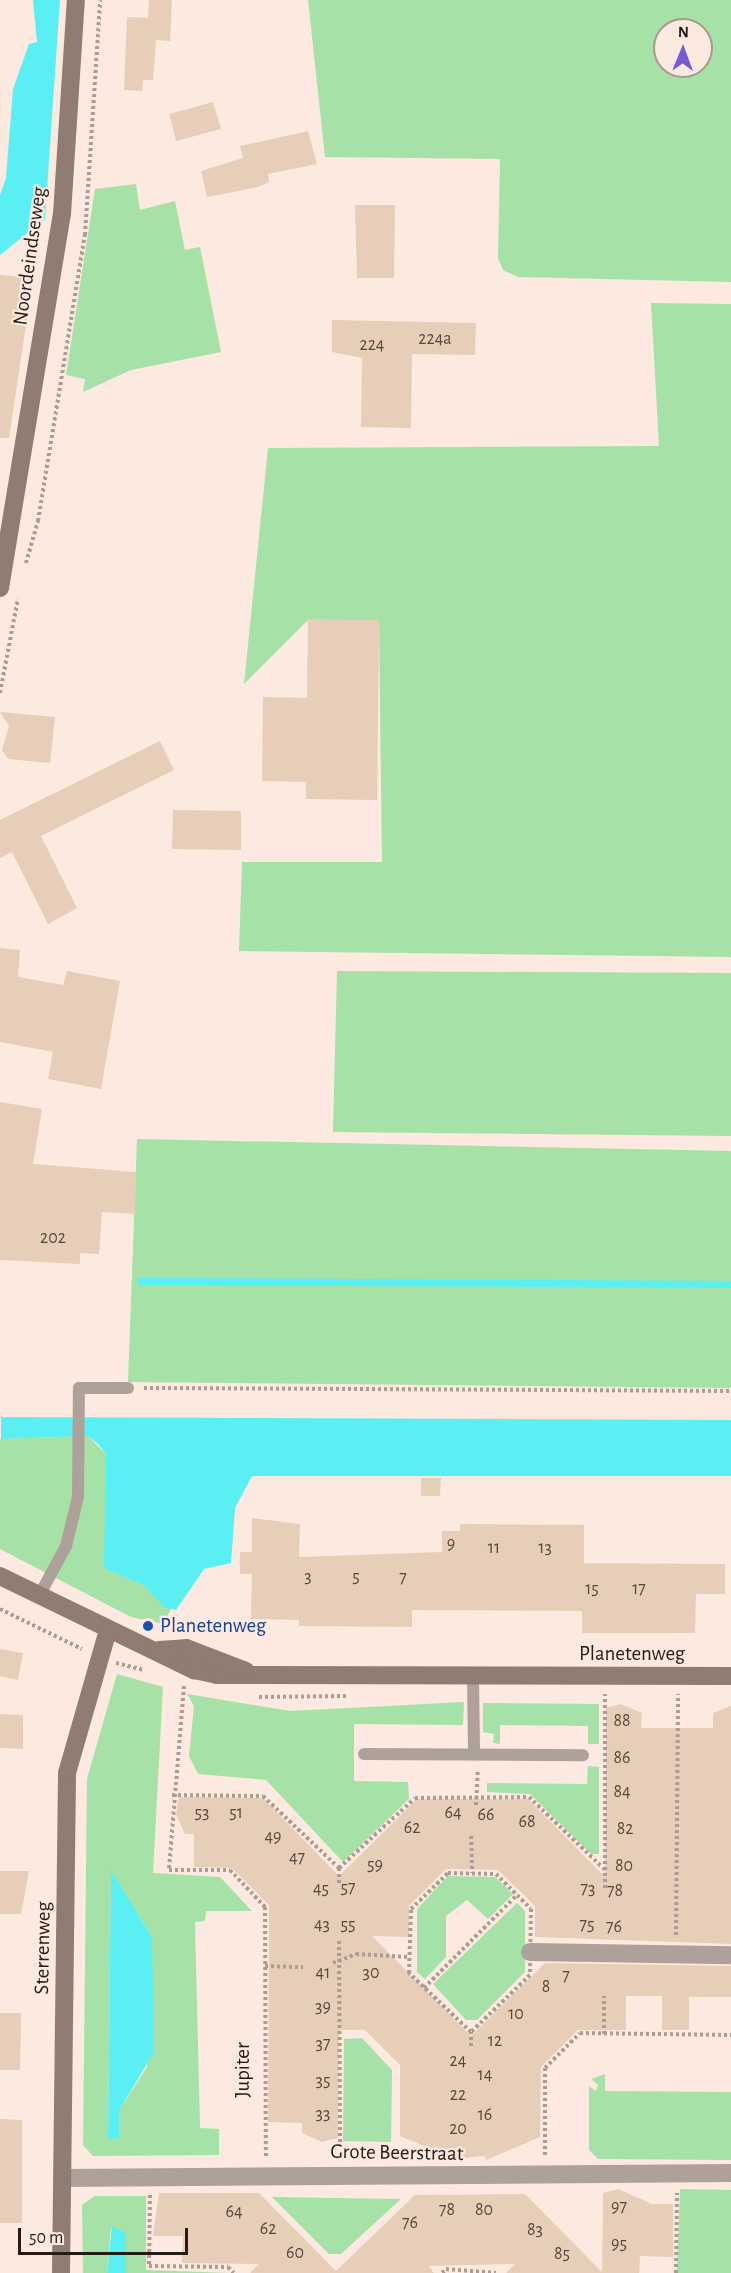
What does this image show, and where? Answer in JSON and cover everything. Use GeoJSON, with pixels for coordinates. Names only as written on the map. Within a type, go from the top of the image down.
{"type":"FeatureCollection","features":[{"type":"Feature","properties":{"kind":"street","name":"Noordeindseweg"},"geometry":{"type":"LineString","coordinates":[[0,588],[62,214],[76,0]]}},
{"type":"Feature","properties":{"kind":"street","name":"Planetenweg"},"geometry":{"type":"LineString","coordinates":[[0,1576],[108,1630],[159,1650],[186,1648],[246,1671],[472,1678],[731,1676]]}},
{"type":"Feature","properties":{"kind":"street","name":"Sterrenweg"},"geometry":{"type":"LineString","coordinates":[[62,2273],[67,1773],[108,1630]]}},
{"type":"Feature","properties":{"kind":"street"},"geometry":{"type":"LineString","coordinates":[[530,1952],[731,1954]]}},
{"type":"Feature","properties":{"kind":"street","name":"Grote Beerstraat"},"geometry":{"type":"LineString","coordinates":[[63,2178],[266,2174],[544,2177],[731,2174]]}},
{"type":"Feature","properties":{"kind":"lane"},"geometry":{"type":"LineString","coordinates":[[39,1596],[66,1546],[78,1497],[79,1388],[128,1388]]}},
{"type":"Feature","properties":{"kind":"lane"},"geometry":{"type":"LineString","coordinates":[[472,1678],[474,1754]]}},
{"type":"Feature","properties":{"kind":"lane"},"geometry":{"type":"LineString","coordinates":[[364,1754],[584,1755]]}},
{"type":"Feature","properties":{"kind":"path"},"geometry":{"type":"LineString","coordinates":[[128,1388],[731,1391]]}},
{"type":"Feature","properties":{"kind":"path"},"geometry":{"type":"LineString","coordinates":[[0,1609],[98,1659]]}},
{"type":"Feature","properties":{"kind":"path","name":"Jupiter"},"geometry":{"type":"LineString","coordinates":[[184,1681],[172,1795],[170,1870],[231,1870],[265,1907],[266,2174]]}},
{"type":"Feature","properties":{"kind":"path"},"geometry":{"type":"LineString","coordinates":[[676,1953],[678,1693]]}},
{"type":"Feature","properties":{"kind":"path"},"geometry":{"type":"LineString","coordinates":[[605,1694],[605,1888]]}},
{"type":"Feature","properties":{"kind":"path"},"geometry":{"type":"LineString","coordinates":[[474,1754],[476,1805]]}},
{"type":"Feature","properties":{"kind":"path"},"geometry":{"type":"LineString","coordinates":[[172,1795],[263,1796],[339,1868],[339,1886]]}},
{"type":"Feature","properties":{"kind":"path"},"geometry":{"type":"LineString","coordinates":[[339,1868],[415,1798],[529,1797],[605,1870]]}},
{"type":"Feature","properties":{"kind":"path"},"geometry":{"type":"LineString","coordinates":[[471,1836],[472,1873]]}},
{"type":"Feature","properties":{"kind":"path"},"geometry":{"type":"LineString","coordinates":[[471,2032],[409,1973],[411,1909],[448,1873],[496,1874],[531,1909],[530,1975],[471,2032],[471,2046]]}},
{"type":"Feature","properties":{"kind":"path"},"geometry":{"type":"LineString","coordinates":[[424,1988],[518,1895]]}},
{"type":"Feature","properties":{"kind":"path"},"geometry":{"type":"LineString","coordinates":[[339,1941],[341,1959],[340,2147]]}},
{"type":"Feature","properties":{"kind":"path"},"geometry":{"type":"LineString","coordinates":[[333,1963],[356,1954],[410,1957]]}},
{"type":"Feature","properties":{"kind":"path"},"geometry":{"type":"LineString","coordinates":[[265,1966],[303,1967]]}},
{"type":"Feature","properties":{"kind":"path"},"geometry":{"type":"LineString","coordinates":[[604,1996],[604,2034]]}},
{"type":"Feature","properties":{"kind":"path"},"geometry":{"type":"LineString","coordinates":[[544,2177],[545,2068],[580,2033],[731,2035]]}},
{"type":"Feature","properties":{"kind":"path"},"geometry":{"type":"LineString","coordinates":[[676,2273],[677,2175]]}},
{"type":"Feature","properties":{"kind":"path"},"geometry":{"type":"LineString","coordinates":[[140,2193],[150,2193],[149,2266],[228,2267],[234,2273]]}},
{"type":"Feature","properties":{"kind":"path"},"geometry":{"type":"LineString","coordinates":[[442,2273],[496,2273]]}},
{"type":"Feature","properties":{"kind":"green space"},"geometry":{"type":"Polygon","coordinates":[[[308,0],[731,0],[731,282],[518,277],[503,270],[498,258],[500,159],[325,157],[308,0]]]}},
{"type":"Feature","properties":{"kind":"green space"},"geometry":{"type":"Polygon","coordinates":[[[136,184],[140,210],[175,201],[185,250],[200,247],[221,352],[131,370],[83,392],[85,379],[66,375],[95,189],[136,184]]]}},
{"type":"Feature","properties":{"kind":"green space"},"geometry":{"type":"Polygon","coordinates":[[[651,303],[731,304],[731,957],[239,951],[242,862],[382,862],[379,625],[307,621],[244,684],[268,448],[659,446],[651,303]]]}},
{"type":"Feature","properties":{"kind":"green space"},"geometry":{"type":"Polygon","coordinates":[[[337,971],[731,973],[731,1136],[333,1132],[337,971]]]}},
{"type":"Feature","properties":{"kind":"green space"},"geometry":{"type":"Polygon","coordinates":[[[137,1139],[731,1151],[731,1388],[128,1382],[137,1139]]]}},
{"type":"Feature","properties":{"kind":"green space"},"geometry":{"type":"Polygon","coordinates":[[[88,1436],[106,1454],[105,1568],[145,1586],[171,1609],[163,1624],[131,1617],[0,1549],[0,1439],[88,1436]]]}},
{"type":"Feature","properties":{"kind":"green space"},"geometry":{"type":"Polygon","coordinates":[[[117,1674],[163,1687],[153,1873],[220,1877],[252,1911],[206,1911],[205,1921],[195,1922],[200,2128],[219,2129],[219,2155],[93,2156],[83,2145],[87,1779],[117,1674]],[[111,1871],[108,2139],[119,2137],[120,2109],[147,2067],[152,1937],[111,1871]]]}},
{"type":"Feature","properties":{"kind":"green space"},"geometry":{"type":"Polygon","coordinates":[[[187,1694],[290,1711],[464,1702],[463,1725],[354,1724],[354,1781],[408,1782],[409,1799],[343,1862],[266,1780],[198,1774],[189,1756],[194,1706],[187,1694]]]}},
{"type":"Feature","properties":{"kind":"green space"},"geometry":{"type":"Polygon","coordinates":[[[483,1703],[599,1704],[599,1744],[588,1744],[588,1726],[500,1725],[500,1744],[493,1743],[494,1734],[483,1732],[483,1703]]]}},
{"type":"Feature","properties":{"kind":"green space"},"geometry":{"type":"Polygon","coordinates":[[[588,1766],[599,1767],[599,1854],[591,1854],[530,1794],[487,1792],[487,1783],[587,1784],[588,1766]]]}},
{"type":"Feature","properties":{"kind":"green space"},"geometry":{"type":"Polygon","coordinates":[[[448,1876],[495,1877],[513,1894],[488,1919],[467,1900],[446,1916],[446,1957],[425,1979],[417,1972],[417,1909],[448,1876]]]}},
{"type":"Feature","properties":{"kind":"green space"},"geometry":{"type":"Polygon","coordinates":[[[517,1903],[525,1911],[525,1972],[477,2020],[466,2020],[433,1984],[517,1903]]]}},
{"type":"Feature","properties":{"kind":"green space"},"geometry":{"type":"Polygon","coordinates":[[[362,2038],[392,2070],[391,2142],[343,2141],[344,2039],[362,2038]]]}},
{"type":"Feature","properties":{"kind":"green space"},"geometry":{"type":"Polygon","coordinates":[[[605,2074],[605,2091],[731,2092],[731,2160],[598,2159],[589,2150],[589,2086],[596,2091],[598,2085],[591,2079],[605,2074]]]}},
{"type":"Feature","properties":{"kind":"green space"},"geometry":{"type":"Polygon","coordinates":[[[680,2189],[731,2190],[731,2273],[677,2273],[680,2189]]]}},
{"type":"Feature","properties":{"kind":"green space"},"geometry":{"type":"Polygon","coordinates":[[[95,2196],[146,2196],[146,2270],[229,2273],[126,2273],[126,2233],[111,2228],[107,2273],[83,2273],[82,2205],[95,2196]]]}},
{"type":"Feature","properties":{"kind":"green space"},"geometry":{"type":"Polygon","coordinates":[[[272,2197],[401,2199],[341,2254],[329,2254],[272,2197]]]}},
{"type":"Feature","properties":{"kind":"water"},"geometry":{"type":"Polygon","coordinates":[[[33,0],[60,0],[45,219],[0,255],[0,195],[6,178],[13,89],[29,44],[37,42],[33,0]]]}},
{"type":"Feature","properties":{"kind":"water"},"geometry":{"type":"Polygon","coordinates":[[[1,1417],[731,1420],[731,1476],[252,1476],[235,1508],[231,1563],[204,1569],[176,1610],[165,1608],[145,1586],[104,1568],[106,1454],[98,1444],[88,1436],[1,1439],[1,1417]]]}},
{"type":"Feature","properties":{"kind":"water"},"geometry":{"type":"Polygon","coordinates":[[[111,1870],[152,1937],[154,2052],[120,2109],[119,2138],[108,2139],[111,1870]]]}},
{"type":"Feature","properties":{"kind":"water"},"geometry":{"type":"Polygon","coordinates":[[[112,2226],[126,2233],[126,2273],[107,2273],[112,2226]]]}},
{"type":"Feature","properties":{"kind":"building"},"geometry":{"type":"Polygon","coordinates":[[[149,0],[172,0],[170,41],[156,40],[153,80],[143,80],[142,91],[124,90],[127,17],[148,18],[149,0]]]}},
{"type":"Feature","properties":{"kind":"building"},"geometry":{"type":"Polygon","coordinates":[[[213,102],[221,129],[176,141],[169,114],[213,102]]]}},
{"type":"Feature","properties":{"kind":"building"},"geometry":{"type":"Polygon","coordinates":[[[308,131],[317,164],[268,174],[269,182],[258,187],[207,197],[201,171],[243,158],[240,146],[308,131]]]}},
{"type":"Feature","properties":{"kind":"building"},"geometry":{"type":"Polygon","coordinates":[[[355,205],[395,205],[394,278],[357,278],[355,205]]]}},
{"type":"Feature","properties":{"kind":"building"},"geometry":{"type":"Polygon","coordinates":[[[0,275],[33,278],[9,438],[0,438],[0,275]]]}},
{"type":"Feature","properties":{"kind":"building"},"geometry":{"type":"Polygon","coordinates":[[[332,320],[476,323],[475,355],[412,354],[411,428],[361,427],[362,358],[332,352],[332,320]]]}},
{"type":"Feature","properties":{"kind":"building"},"geometry":{"type":"Polygon","coordinates":[[[308,619],[379,620],[377,800],[306,799],[306,782],[262,781],[263,697],[307,698],[308,619]]]}},
{"type":"Feature","properties":{"kind":"building"},"geometry":{"type":"Polygon","coordinates":[[[0,712],[55,717],[50,763],[8,759],[2,750],[9,726],[0,712]]]}},
{"type":"Feature","properties":{"kind":"building"},"geometry":{"type":"Polygon","coordinates":[[[160,741],[174,770],[41,836],[77,908],[48,924],[12,852],[0,858],[0,820],[160,741]]]}},
{"type":"Feature","properties":{"kind":"building"},"geometry":{"type":"Polygon","coordinates":[[[173,810],[241,811],[241,850],[172,849],[173,810]]]}},
{"type":"Feature","properties":{"kind":"building"},"geometry":{"type":"Polygon","coordinates":[[[0,948],[20,950],[18,977],[63,985],[67,971],[120,981],[101,1089],[48,1079],[53,1052],[0,1042],[0,948]]]}},
{"type":"Feature","properties":{"kind":"building"},"geometry":{"type":"Polygon","coordinates":[[[0,1102],[42,1109],[33,1164],[136,1172],[135,1214],[102,1212],[99,1254],[80,1253],[80,1264],[0,1260],[0,1102]]]}},
{"type":"Feature","properties":{"kind":"building"},"geometry":{"type":"Polygon","coordinates":[[[421,1478],[441,1478],[440,1496],[421,1496],[421,1478]]]}},
{"type":"Feature","properties":{"kind":"building"},"geometry":{"type":"Polygon","coordinates":[[[252,1518],[300,1524],[299,1557],[442,1552],[442,1531],[460,1531],[460,1524],[584,1525],[584,1563],[725,1564],[725,1594],[696,1594],[695,1633],[582,1633],[582,1611],[412,1610],[412,1627],[299,1626],[299,1620],[251,1619],[252,1574],[240,1574],[240,1552],[252,1552],[252,1518]]]}},
{"type":"Feature","properties":{"kind":"building"},"geometry":{"type":"Polygon","coordinates":[[[0,1649],[23,1653],[18,1680],[0,1676],[0,1649]]]}},
{"type":"Feature","properties":{"kind":"building"},"geometry":{"type":"Polygon","coordinates":[[[621,1704],[642,1713],[641,1728],[713,1728],[713,1713],[731,1706],[731,1944],[535,1937],[535,1906],[498,1870],[446,1869],[409,1906],[409,1937],[372,1936],[471,2036],[545,1963],[731,1966],[731,1997],[689,1997],[689,2030],[662,2030],[662,1996],[626,1996],[626,2030],[578,2030],[541,2067],[540,2137],[486,2160],[484,2156],[455,2159],[400,2136],[400,2065],[365,2030],[339,2030],[338,2138],[322,2142],[302,2133],[302,2123],[268,2122],[269,1905],[232,1868],[194,1867],[194,1834],[185,1834],[176,1814],[179,1797],[263,1798],[339,1876],[417,1799],[528,1799],[605,1877],[606,1708],[621,1704]]]}},
{"type":"Feature","properties":{"kind":"building"},"geometry":{"type":"Polygon","coordinates":[[[0,1714],[23,1715],[23,1749],[0,1748],[0,1714]]]}},
{"type":"Feature","properties":{"kind":"building"},"geometry":{"type":"Polygon","coordinates":[[[0,1871],[29,1871],[21,1914],[0,1914],[0,1871]]]}},
{"type":"Feature","properties":{"kind":"building"},"geometry":{"type":"Polygon","coordinates":[[[0,2013],[21,2013],[20,2070],[0,2070],[0,2013]]]}},
{"type":"Feature","properties":{"kind":"building"},"geometry":{"type":"Polygon","coordinates":[[[0,2119],[22,2120],[22,2223],[0,2223],[0,2119]]]}},
{"type":"Feature","properties":{"kind":"building"},"geometry":{"type":"Polygon","coordinates":[[[618,2189],[652,2204],[673,2204],[673,2257],[640,2256],[639,2273],[506,2273],[515,2264],[428,2266],[434,2273],[250,2273],[259,2264],[182,2263],[183,2236],[153,2236],[159,2193],[259,2193],[336,2271],[415,2195],[525,2194],[602,2272],[603,2193],[618,2189]]]}},
{"type":"Feature","properties":{"kind":"waterway"},"geometry":{"type":"LineString","coordinates":[[140,1281],[731,1284]]}},
{"type":"Feature","properties":{"kind":"place","name":"Planetenweg"},"geometry":{"type":"Point","coordinates":[148,1626]}}]}
